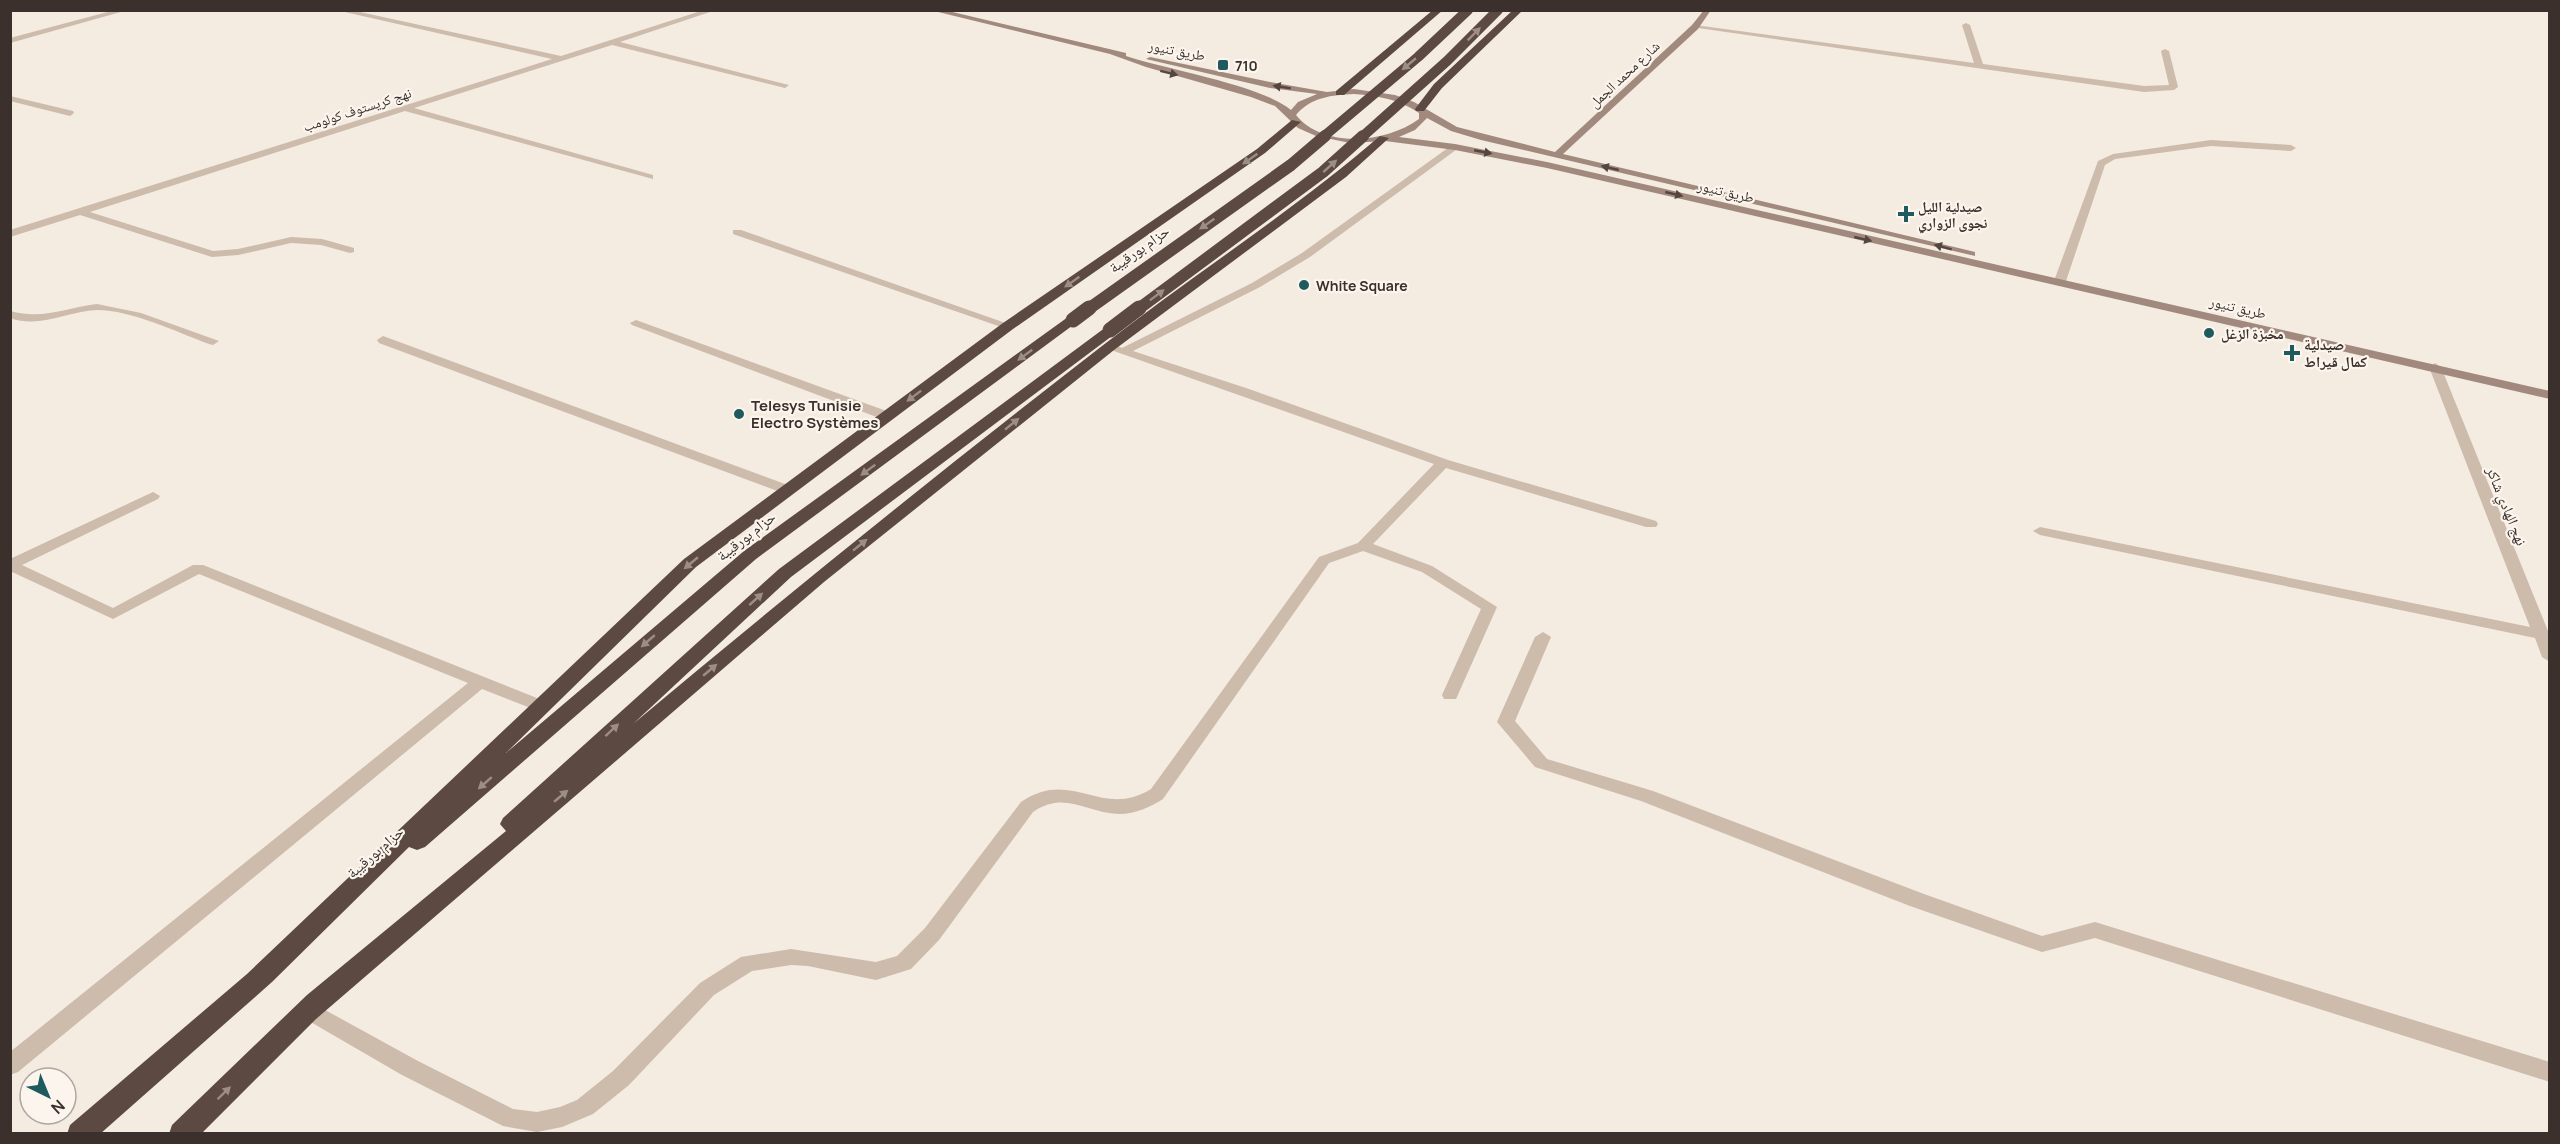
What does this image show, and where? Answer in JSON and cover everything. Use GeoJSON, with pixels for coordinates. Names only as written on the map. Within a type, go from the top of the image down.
{"type":"FeatureCollection","features":[{"type":"Feature","properties":{"kind":"highway"},"geometry":{"type":"LineString","coordinates":[[1340,93],[1439,10]]}},
{"type":"Feature","properties":{"kind":"highway","name":"حزام بورقيبة"},"geometry":{"type":"LineString","coordinates":[[80,1134],[750,555],[1291,165],[1418,57],[1468,10]]}},
{"type":"Feature","properties":{"kind":"highway"},"geometry":{"type":"LineString","coordinates":[[1114,343],[1323,172],[1447,61],[1498,10]]}},
{"type":"Feature","properties":{"kind":"highway"},"geometry":{"type":"LineString","coordinates":[[1421,111],[1438,86],[1519,10]]}},
{"type":"Feature","properties":{"kind":"highway"},"geometry":{"type":"LineString","coordinates":[[254,983],[690,563],[1008,326],[1262,151],[1294,119]]}},
{"type":"Feature","properties":{"kind":"highway"},"geometry":{"type":"LineString","coordinates":[[182,1134],[309,1011],[785,573],[1114,343],[1342,175],[1384,138]]}},
{"type":"Feature","properties":{"kind":"main road","name":"طريق تنيور"},"geometry":{"type":"LineString","coordinates":[[933,10],[1114,54],[1171,63],[1270,85],[1340,93],[1383,94],[1401,98],[1454,129],[1946,247],[2060,281]]}},
{"type":"Feature","properties":{"kind":"main road","name":"شارع محمد الجمل"},"geometry":{"type":"LineString","coordinates":[[1557,155],[1695,27],[1708,10]]}},
{"type":"Feature","properties":{"kind":"main road","name":"طريق تنيور"},"geometry":{"type":"LineString","coordinates":[[1114,54],[1155,69],[1266,100],[1321,135],[1363,139],[1384,138],[1455,147],[1547,165],[2550,395]]}},
{"type":"Feature","properties":{"kind":"main road"},"geometry":{"type":"LineString","coordinates":[[1294,119],[1295,107],[1304,101],[1340,93]]}},
{"type":"Feature","properties":{"kind":"main road"},"geometry":{"type":"LineString","coordinates":[[1384,138],[1415,128],[1423,120],[1421,111]]}},
{"type":"Feature","properties":{"kind":"street"},"geometry":{"type":"LineString","coordinates":[[10,41],[125,10]]}},
{"type":"Feature","properties":{"kind":"street"},"geometry":{"type":"LineString","coordinates":[[339,10],[560,58]]}},
{"type":"Feature","properties":{"kind":"street","name":"نهج كريستوف كولومب"},"geometry":{"type":"LineString","coordinates":[[10,234],[712,10]]}},
{"type":"Feature","properties":{"kind":"street"},"geometry":{"type":"LineString","coordinates":[[1966,26],[1979,65]]}},
{"type":"Feature","properties":{"kind":"street"},"geometry":{"type":"LineString","coordinates":[[1695,27],[2144,89],[2174,87],[2165,51]]}},
{"type":"Feature","properties":{"kind":"street"},"geometry":{"type":"LineString","coordinates":[[609,42],[785,86]]}},
{"type":"Feature","properties":{"kind":"street"},"geometry":{"type":"LineString","coordinates":[[10,98],[70,113]]}},
{"type":"Feature","properties":{"kind":"street"},"geometry":{"type":"LineString","coordinates":[[404,108],[650,177]]}},
{"type":"Feature","properties":{"kind":"street"},"geometry":{"type":"LineString","coordinates":[[2060,281],[2101,164],[2113,157],[2211,143],[2292,148]]}},
{"type":"Feature","properties":{"kind":"street"},"geometry":{"type":"LineString","coordinates":[[1114,343],[1256,285],[1306,255],[1455,147]]}},
{"type":"Feature","properties":{"kind":"street"},"geometry":{"type":"LineString","coordinates":[[81,212],[212,254],[238,252],[291,240],[322,242],[350,250]]}},
{"type":"Feature","properties":{"kind":"street"},"geometry":{"type":"LineString","coordinates":[[737,232],[1008,326]]}},
{"type":"Feature","properties":{"kind":"street"},"geometry":{"type":"LineString","coordinates":[[10,314],[31,320],[87,308],[108,307],[213,341]]}},
{"type":"Feature","properties":{"kind":"street"},"geometry":{"type":"LineString","coordinates":[[636,322],[887,416]]}},
{"type":"Feature","properties":{"kind":"street"},"geometry":{"type":"LineString","coordinates":[[383,340],[788,490]]}},
{"type":"Feature","properties":{"kind":"street"},"geometry":{"type":"LineString","coordinates":[[1114,343],[1443,463],[1651,524]]}},
{"type":"Feature","properties":{"kind":"street","name":"نهج الهادي شاكر"},"geometry":{"type":"LineString","coordinates":[[2435,367],[2550,657]]}},
{"type":"Feature","properties":{"kind":"street"},"geometry":{"type":"LineString","coordinates":[[309,1011],[410,1068],[511,1119],[537,1122],[562,1117],[585,1107],[621,1078],[708,989],[748,963],[791,957],[808,958],[876,971],[904,963],[932,934],[1027,807],[1053,795],[1119,809],[1145,803],[1157,794],[1324,560],[1363,546],[1443,463]]}},
{"type":"Feature","properties":{"kind":"street"},"geometry":{"type":"LineString","coordinates":[[10,565],[153,496]]}},
{"type":"Feature","properties":{"kind":"street"},"geometry":{"type":"LineString","coordinates":[[2040,531],[2540,634]]}},
{"type":"Feature","properties":{"kind":"street"},"geometry":{"type":"LineString","coordinates":[[1363,546],[1427,569],[1489,607],[1450,695]]}},
{"type":"Feature","properties":{"kind":"street"},"geometry":{"type":"LineString","coordinates":[[10,565],[112,614],[198,568],[541,706]]}},
{"type":"Feature","properties":{"kind":"street"},"geometry":{"type":"LineString","coordinates":[[1543,637],[1506,722],[1541,763],[1647,796],[1917,900],[2042,944],[2095,930],[2550,1072]]}},
{"type":"Feature","properties":{"kind":"street"},"geometry":{"type":"LineString","coordinates":[[10,1065],[480,682]]}},
{"type":"Feature","properties":{"kind":"place","name":"710"},"geometry":{"type":"Point","coordinates":[1223,65]}},
{"type":"Feature","properties":{"kind":"place","name":"صيدلية الليل نجوى الزواري"},"geometry":{"type":"Point","coordinates":[1906,214]}},
{"type":"Feature","properties":{"kind":"place","name":"White Square"},"geometry":{"type":"Point","coordinates":[1304,285]}},
{"type":"Feature","properties":{"kind":"place","name":"مخبزة الزغل"},"geometry":{"type":"Point","coordinates":[2209,333]}},
{"type":"Feature","properties":{"kind":"place","name":"صيدلية كمال قيراط"},"geometry":{"type":"Point","coordinates":[2292,353]}},
{"type":"Feature","properties":{"kind":"place","name":"Telesys Tunisie Electro Systèmes"},"geometry":{"type":"Point","coordinates":[739,414]}}]}
